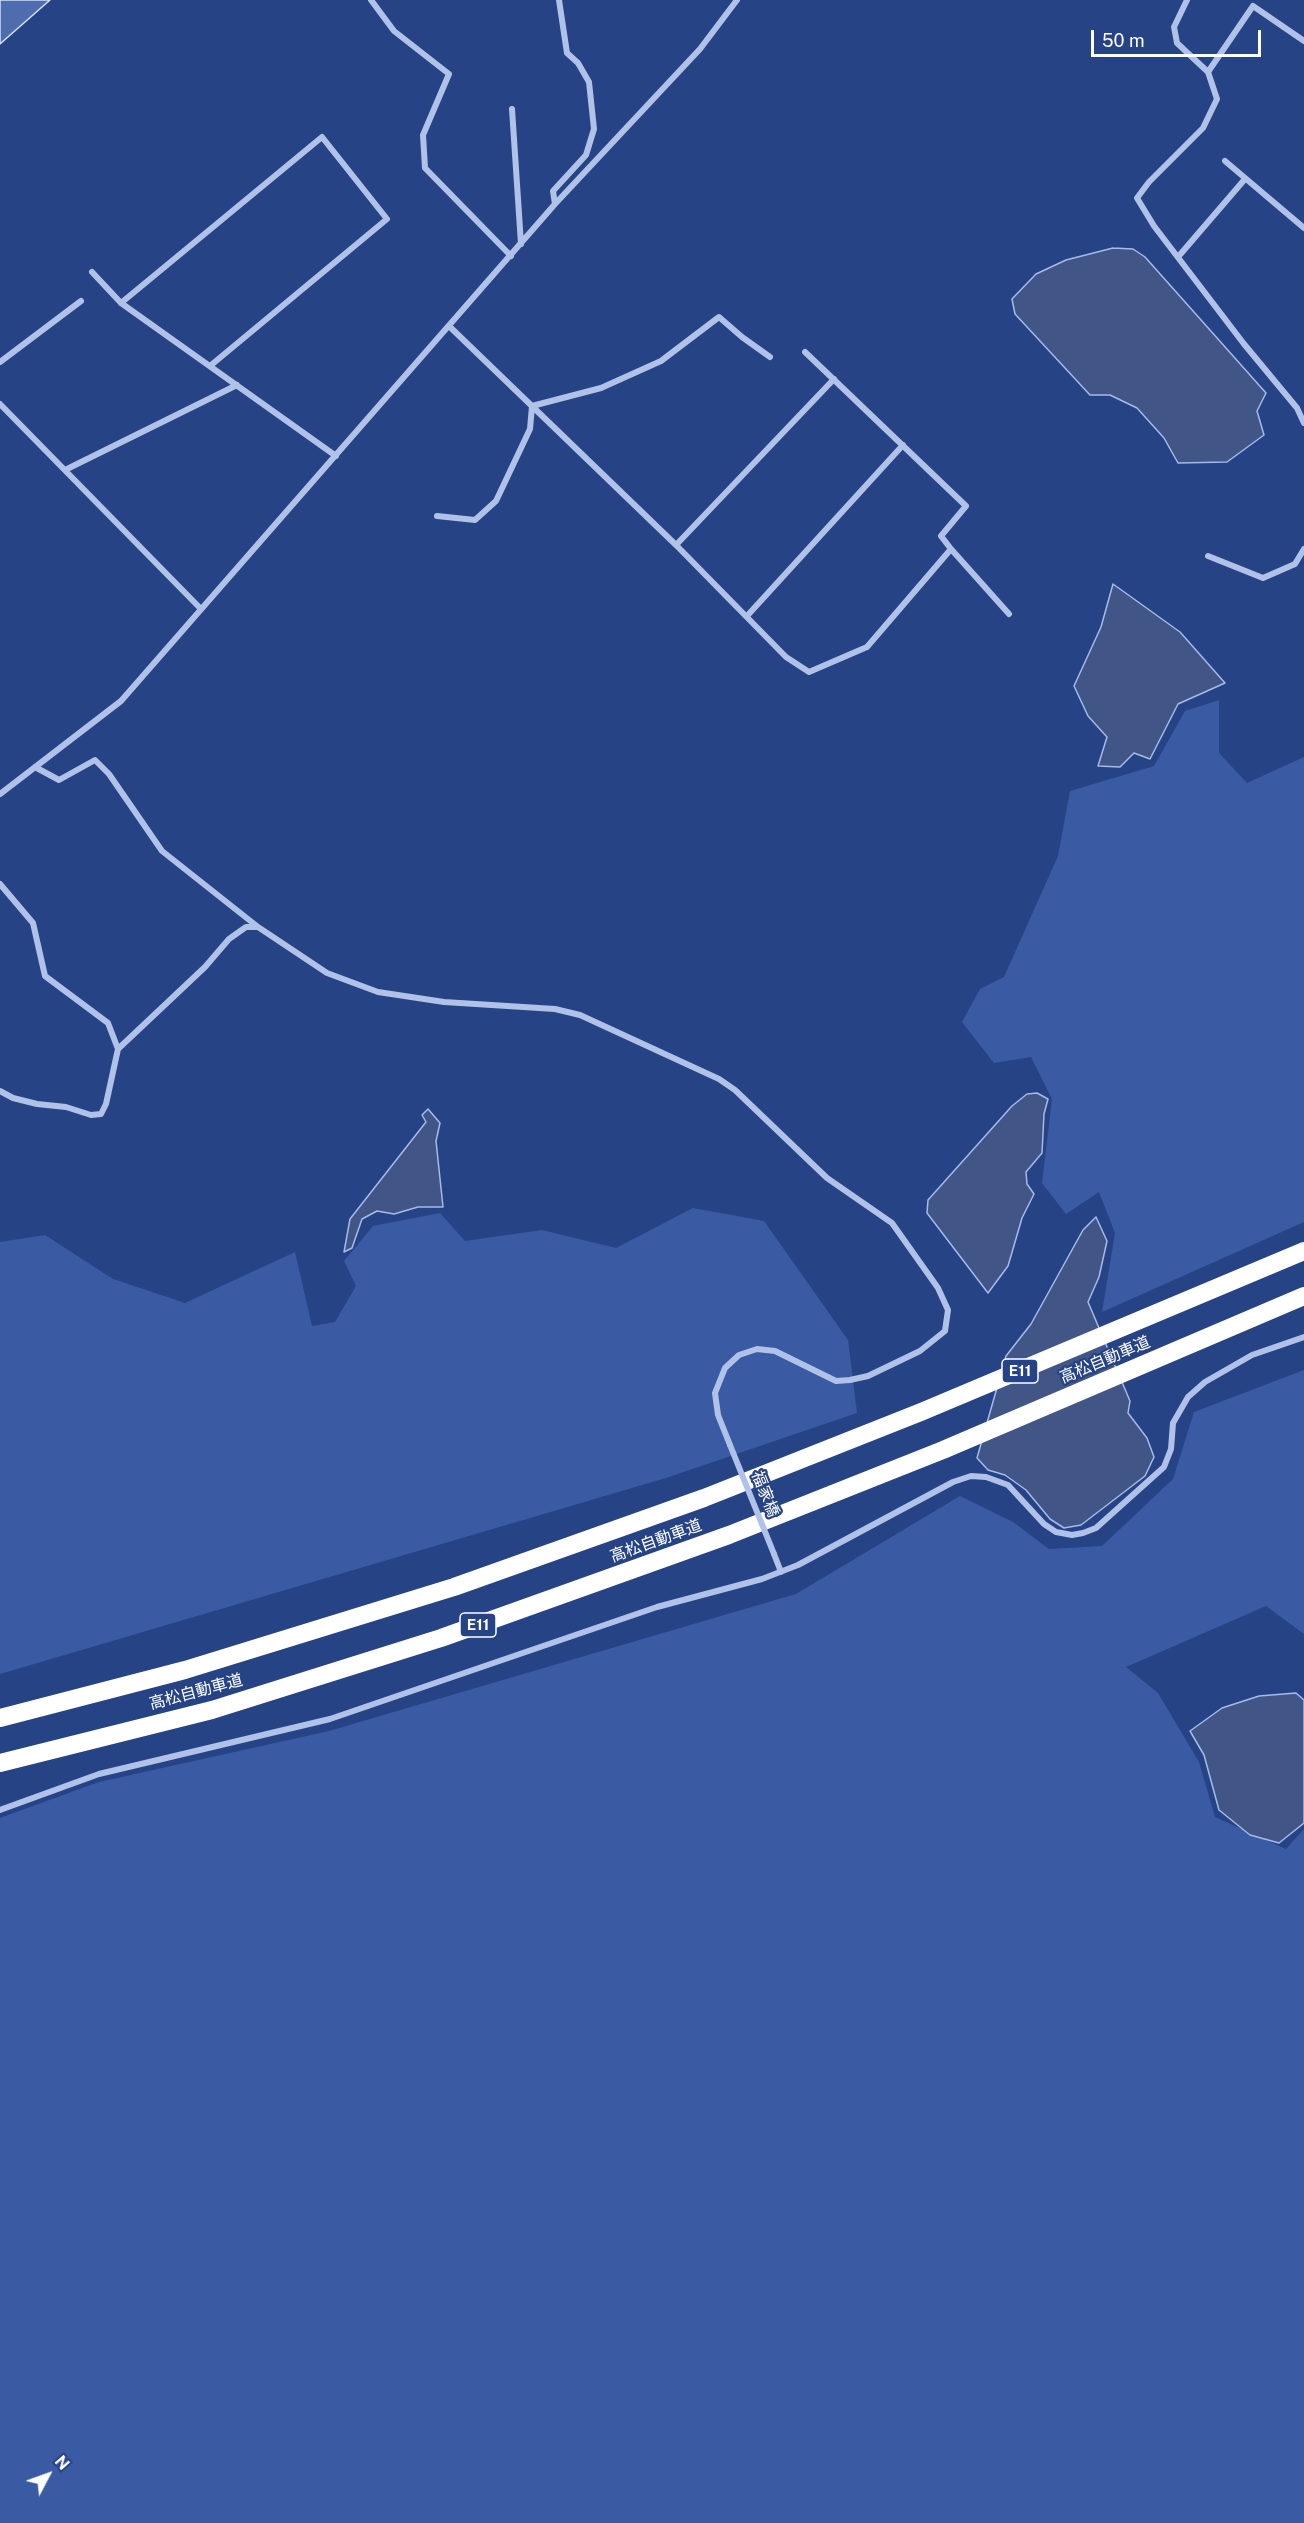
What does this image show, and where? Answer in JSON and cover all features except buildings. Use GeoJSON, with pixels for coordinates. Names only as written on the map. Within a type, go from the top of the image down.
{"type":"FeatureCollection","features":[{"type":"Feature","properties":{"kind":"highway","name":"高松自動車道"},"geometry":{"type":"LineString","coordinates":[[0,1718],[185,1670],[454,1587],[704,1498],[921,1412],[1304,1251]]}},
{"type":"Feature","properties":{"kind":"highway","name":"高松自動車道"},"geometry":{"type":"LineString","coordinates":[[0,1763],[212,1710],[441,1638],[729,1535],[943,1450],[1304,1296]]}},
{"type":"Feature","properties":{"kind":"street"},"geometry":{"type":"LineString","coordinates":[[371,0],[394,31],[449,74],[423,135],[425,168],[511,256]]}},
{"type":"Feature","properties":{"kind":"street"},"geometry":{"type":"LineString","coordinates":[[555,204],[553,191],[586,155],[594,129],[589,82],[578,63],[567,53],[559,0]]}},
{"type":"Feature","properties":{"kind":"street"},"geometry":{"type":"LineString","coordinates":[[0,794],[121,701],[200,608],[450,327],[555,204],[700,49],[737,0]]}},
{"type":"Feature","properties":{"kind":"street"},"geometry":{"type":"LineString","coordinates":[[1187,0],[1174,27],[1177,43],[1208,72],[1217,99],[1203,128],[1149,182],[1137,198],[1143,211],[1178,257],[1297,408],[1304,423]]}},
{"type":"Feature","properties":{"kind":"street"},"geometry":{"type":"LineString","coordinates":[[1208,72],[1253,6],[1304,41]]}},
{"type":"Feature","properties":{"kind":"street"},"geometry":{"type":"LineString","coordinates":[[512,109],[521,245]]}},
{"type":"Feature","properties":{"kind":"street"},"geometry":{"type":"LineString","coordinates":[[121,303],[322,136],[387,219],[210,366]]}},
{"type":"Feature","properties":{"kind":"street"},"geometry":{"type":"LineString","coordinates":[[1225,161],[1304,228]]}},
{"type":"Feature","properties":{"kind":"street"},"geometry":{"type":"LineString","coordinates":[[1178,257],[1245,179]]}},
{"type":"Feature","properties":{"kind":"street"},"geometry":{"type":"LineString","coordinates":[[92,272],[121,303],[336,456]]}},
{"type":"Feature","properties":{"kind":"street"},"geometry":{"type":"LineString","coordinates":[[0,362],[81,301]]}},
{"type":"Feature","properties":{"kind":"street"},"geometry":{"type":"LineString","coordinates":[[532,406],[601,388],[661,361],[719,316],[741,337],[770,357]]}},
{"type":"Feature","properties":{"kind":"street"},"geometry":{"type":"LineString","coordinates":[[450,327],[676,545],[786,657],[809,672],[867,647],[951,549]]}},
{"type":"Feature","properties":{"kind":"street"},"geometry":{"type":"LineString","coordinates":[[805,352],[966,506],[941,536],[1009,614]]}},
{"type":"Feature","properties":{"kind":"street"},"geometry":{"type":"LineString","coordinates":[[676,545],[834,379]]}},
{"type":"Feature","properties":{"kind":"street"},"geometry":{"type":"LineString","coordinates":[[65,470],[237,385]]}},
{"type":"Feature","properties":{"kind":"street"},"geometry":{"type":"LineString","coordinates":[[0,404],[200,608]]}},
{"type":"Feature","properties":{"kind":"street"},"geometry":{"type":"LineString","coordinates":[[437,516],[475,520],[496,501],[530,429],[532,406]]}},
{"type":"Feature","properties":{"kind":"street"},"geometry":{"type":"LineString","coordinates":[[747,616],[903,445]]}},
{"type":"Feature","properties":{"kind":"street"},"geometry":{"type":"LineString","coordinates":[[1208,556],[1263,578],[1295,564],[1304,549]]}},
{"type":"Feature","properties":{"kind":"street","name":"福家橋"},"geometry":{"type":"LineString","coordinates":[[35,767],[59,780],[95,760],[109,774],[162,851],[258,927],[327,973],[378,992],[444,1002],[555,1009],[608,1026],[727,1084],[827,1178],[892,1223],[938,1288],[948,1310],[945,1331],[920,1351],[898,1363],[849,1380],[836,1381],[775,1351],[757,1349],[739,1355],[725,1368],[715,1393],[718,1415],[781,1572]]}},
{"type":"Feature","properties":{"kind":"street"},"geometry":{"type":"LineString","coordinates":[[0,884],[33,922],[45,976],[108,1023],[118,1049],[106,1104],[101,1114],[91,1115],[66,1107],[37,1104],[13,1098],[0,1091]]}},
{"type":"Feature","properties":{"kind":"street"},"geometry":{"type":"LineString","coordinates":[[118,1049],[205,967],[229,939],[246,927],[258,927]]}},
{"type":"Feature","properties":{"kind":"street"},"geometry":{"type":"LineString","coordinates":[[0,1810],[99,1774],[330,1719],[657,1607],[781,1572],[953,1482],[971,1476],[986,1477],[1008,1485],[1044,1524],[1056,1532],[1072,1535],[1096,1528],[1154,1479],[1164,1467],[1171,1449],[1173,1423],[1188,1398],[1205,1383],[1252,1355],[1304,1337]]}},
{"type":"Feature","properties":{"kind":"shaded area"},"geometry":{"type":"Polygon","coordinates":[[[1113,248],[1133,249],[1145,257],[1266,393],[1257,411],[1264,435],[1227,462],[1178,463],[1164,438],[1137,408],[1110,395],[1090,395],[1015,314],[1012,299],[1036,274],[1066,260],[1113,248]]]}},
{"type":"Feature","properties":{"kind":"shaded area"},"geometry":{"type":"Polygon","coordinates":[[[1113,584],[1180,632],[1225,683],[1178,704],[1150,759],[1134,753],[1120,767],[1098,766],[1107,737],[1088,716],[1074,686],[1101,627],[1113,584]]]}},
{"type":"Feature","properties":{"kind":"shaded area"},"geometry":{"type":"Polygon","coordinates":[[[1219,700],[1219,753],[1247,783],[1304,757],[1304,1222],[1102,1312],[1115,1233],[1099,1192],[1066,1214],[1042,1183],[1052,1099],[1031,1057],[994,1063],[962,1022],[980,989],[1004,977],[1058,856],[1070,791],[1154,766],[1185,711],[1219,700]]]}},
{"type":"Feature","properties":{"kind":"shaded area"},"geometry":{"type":"Polygon","coordinates":[[[1037,1093],[1048,1099],[1044,1114],[1042,1153],[1026,1172],[1027,1184],[1034,1194],[1022,1218],[1008,1266],[988,1293],[927,1213],[928,1200],[1012,1106],[1027,1094],[1037,1093]]]}},
{"type":"Feature","properties":{"kind":"shaded area"},"geometry":{"type":"Polygon","coordinates":[[[428,1109],[440,1123],[436,1141],[443,1207],[418,1207],[394,1214],[377,1211],[362,1219],[352,1248],[344,1252],[350,1219],[426,1122],[422,1115],[428,1109]]]}},
{"type":"Feature","properties":{"kind":"shaded area"},"geometry":{"type":"Polygon","coordinates":[[[693,1208],[764,1221],[848,1340],[857,1413],[666,1478],[0,1674],[0,1242],[45,1235],[113,1279],[185,1303],[295,1252],[312,1326],[335,1322],[356,1286],[344,1261],[373,1226],[440,1213],[465,1241],[542,1230],[616,1248],[693,1208]]]}},
{"type":"Feature","properties":{"kind":"shaded area"},"geometry":{"type":"Polygon","coordinates":[[[1096,1217],[1107,1241],[1099,1277],[1088,1302],[1130,1401],[1128,1413],[1147,1438],[1154,1457],[1145,1476],[1081,1525],[1064,1528],[1050,1519],[1026,1490],[1005,1475],[988,1470],[977,1458],[1006,1356],[1031,1324],[1083,1230],[1096,1217]]]}},
{"type":"Feature","properties":{"kind":"shaded area"},"geometry":{"type":"Polygon","coordinates":[[[1304,1370],[1304,1634],[1266,1606],[1126,1667],[1158,1693],[1199,1762],[1215,1817],[1286,1849],[1304,1829],[1304,2523],[0,2523],[0,1818],[99,1782],[329,1731],[796,1594],[960,1496],[1013,1522],[1049,1549],[1102,1546],[1173,1479],[1194,1412],[1304,1370]]]}},
{"type":"Feature","properties":{"kind":"shaded area"},"geometry":{"type":"Polygon","coordinates":[[[1296,1693],[1304,1700],[1304,1823],[1279,1843],[1250,1835],[1219,1810],[1204,1755],[1190,1731],[1222,1708],[1259,1696],[1296,1693]]]}}]}
